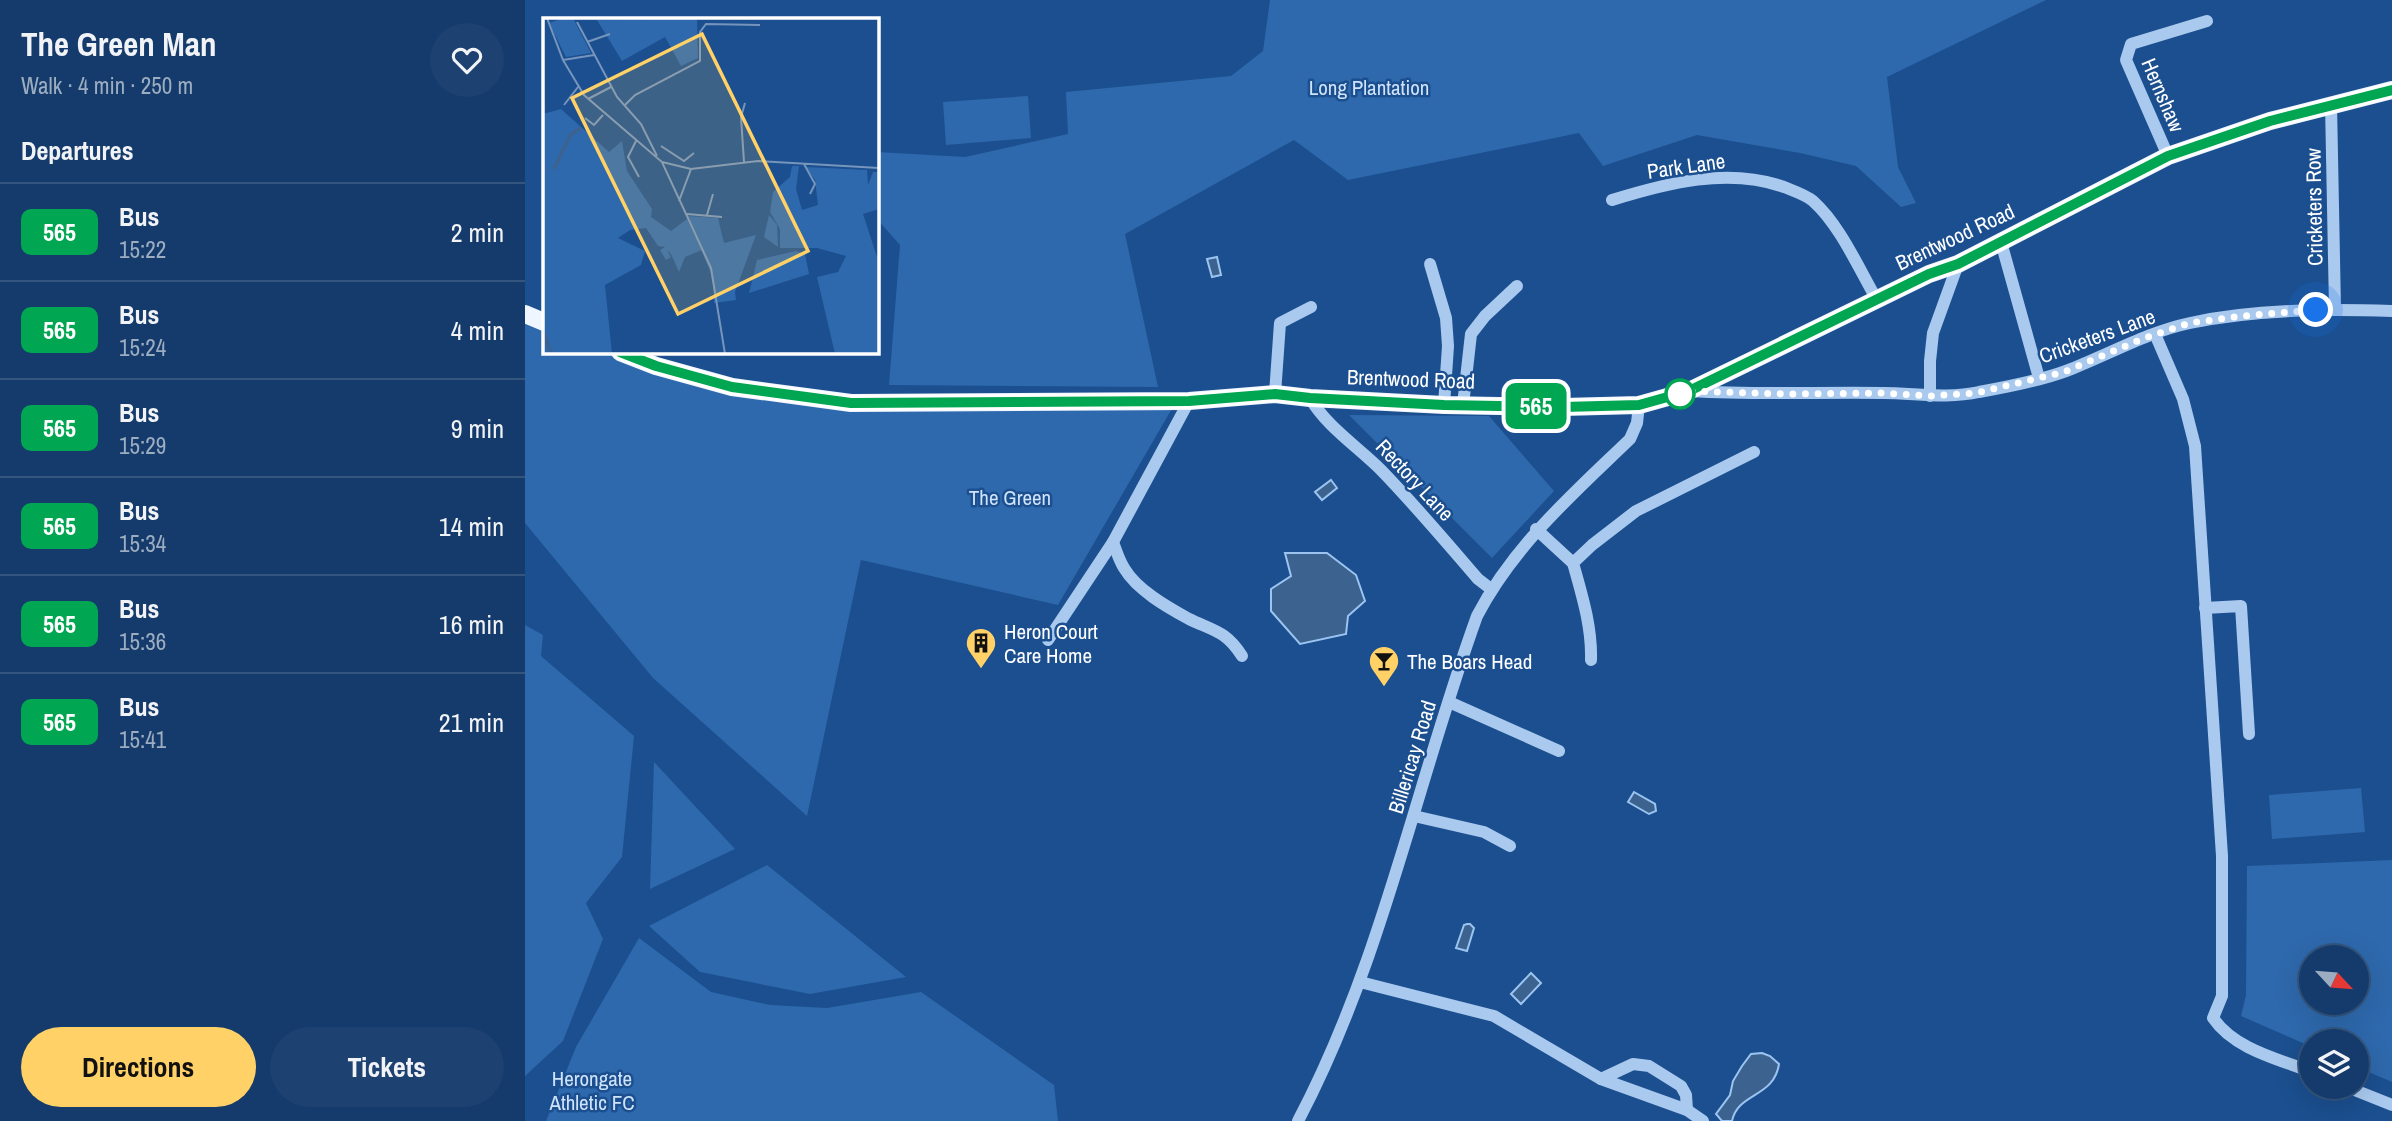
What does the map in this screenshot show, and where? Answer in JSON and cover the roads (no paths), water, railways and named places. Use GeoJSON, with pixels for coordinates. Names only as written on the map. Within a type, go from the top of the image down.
{"type":"FeatureCollection","features":[{"type":"Feature","properties":{"kind":"main road","name":"Brentwood Road"},"geometry":{"type":"LineString","coordinates":[[625,354],[656,366],[732,387],[851,403],[1189,401],[1275,394],[1444,405],[1639,405],[1689,391],[1929,274],[1958,264],[2168,156],[2270,121],[2392,90]]}},
{"type":"Feature","properties":{"kind":"main road"},"geometry":{"type":"LineString","coordinates":[[525,314],[543,322]]}},
{"type":"Feature","properties":{"kind":"street","name":"Hernshaw"},"geometry":{"type":"LineString","coordinates":[[2168,156],[2126,60],[2131,44],[2207,21]]}},
{"type":"Feature","properties":{"kind":"street","name":"Cricketers Row"},"geometry":{"type":"LineString","coordinates":[[2331,104],[2335,309]]}},
{"type":"Feature","properties":{"kind":"street","name":"Park Lane"},"geometry":{"type":"LineString","coordinates":[[1612,201],[1672,183],[1708,178],[1769,181],[1812,200],[1832,223],[1877,300]]}},
{"type":"Feature","properties":{"kind":"street"},"geometry":{"type":"LineString","coordinates":[[2001,242],[2039,378]]}},
{"type":"Feature","properties":{"kind":"street"},"geometry":{"type":"LineString","coordinates":[[1430,264],[1447,318],[1444,405]]}},
{"type":"Feature","properties":{"kind":"street"},"geometry":{"type":"LineString","coordinates":[[1930,396],[1933,333],[1958,264]]}},
{"type":"Feature","properties":{"kind":"street"},"geometry":{"type":"LineString","coordinates":[[1463,405],[1471,334],[1485,316],[1517,286]]}},
{"type":"Feature","properties":{"kind":"street"},"geometry":{"type":"LineString","coordinates":[[1275,394],[1280,323],[1311,307]]}},
{"type":"Feature","properties":{"kind":"street","name":"Cricketers Lane"},"geometry":{"type":"LineString","coordinates":[[1689,391],[1930,396],[1976,393],[2064,372],[2155,334],[2190,323],[2335,309],[2392,311]]}},
{"type":"Feature","properties":{"kind":"street"},"geometry":{"type":"LineString","coordinates":[[2155,334],[2183,400],[2195,446],[2222,856],[2222,996],[2213,1018],[2221,1030],[2237,1042],[2299,1067]]}},
{"type":"Feature","properties":{"kind":"street","name":"Rectory Lane"},"geometry":{"type":"LineString","coordinates":[[1310,398],[1317,410],[1406,495],[1478,579],[1491,589]]}},
{"type":"Feature","properties":{"kind":"street"},"geometry":{"type":"LineString","coordinates":[[1048,640],[1113,542],[1189,401]]}},
{"type":"Feature","properties":{"kind":"street","name":"Billericay Road"},"geometry":{"type":"LineString","coordinates":[[1298,1121],[1318,1084],[1360,982],[1477,616],[1491,589],[1536,529],[1629,439],[1637,423],[1639,405]]}},
{"type":"Feature","properties":{"kind":"street"},"geometry":{"type":"LineString","coordinates":[[1573,563],[1636,511],[1754,452]]}},
{"type":"Feature","properties":{"kind":"street"},"geometry":{"type":"LineString","coordinates":[[1536,529],[1573,563],[1590,631],[1591,660]]}},
{"type":"Feature","properties":{"kind":"street"},"geometry":{"type":"LineString","coordinates":[[1113,542],[1125,569],[1143,589],[1189,619],[1225,635],[1242,656]]}},
{"type":"Feature","properties":{"kind":"street"},"geometry":{"type":"LineString","coordinates":[[2205,608],[2242,606],[2249,734]]}},
{"type":"Feature","properties":{"kind":"street"},"geometry":{"type":"LineString","coordinates":[[1449,702],[1559,751]]}},
{"type":"Feature","properties":{"kind":"street"},"geometry":{"type":"LineString","coordinates":[[1414,816],[1484,832],[1510,846]]}},
{"type":"Feature","properties":{"kind":"street"},"geometry":{"type":"LineString","coordinates":[[1360,982],[1494,1016],[1601,1079],[1687,1110],[1703,1121]]}},
{"type":"Feature","properties":{"kind":"street"},"geometry":{"type":"LineString","coordinates":[[1601,1079],[1633,1064],[1649,1066],[1682,1086],[1687,1110]]}},
{"type":"Feature","properties":{"kind":"street"},"geometry":{"type":"LineString","coordinates":[[2369,1096],[2392,1105]]}},
{"type":"Feature","properties":{"kind":"place","name":"Heron Court Care Home"},"geometry":{"type":"Point","coordinates":[981,670]}},
{"type":"Feature","properties":{"kind":"place","name":"The Boars Head"},"geometry":{"type":"Point","coordinates":[1384,688]}},
{"type":"Feature","properties":{"kind":"park label","name":"Long Plantation"},"geometry":{"type":"Point","coordinates":[1369,87]}},
{"type":"Feature","properties":{"kind":"park label","name":"The Green"},"geometry":{"type":"Point","coordinates":[1010,497]}},
{"type":"Feature","properties":{"kind":"park label","name":"Herongate Athletic FC"},"geometry":{"type":"Point","coordinates":[592,1090]}}]}
